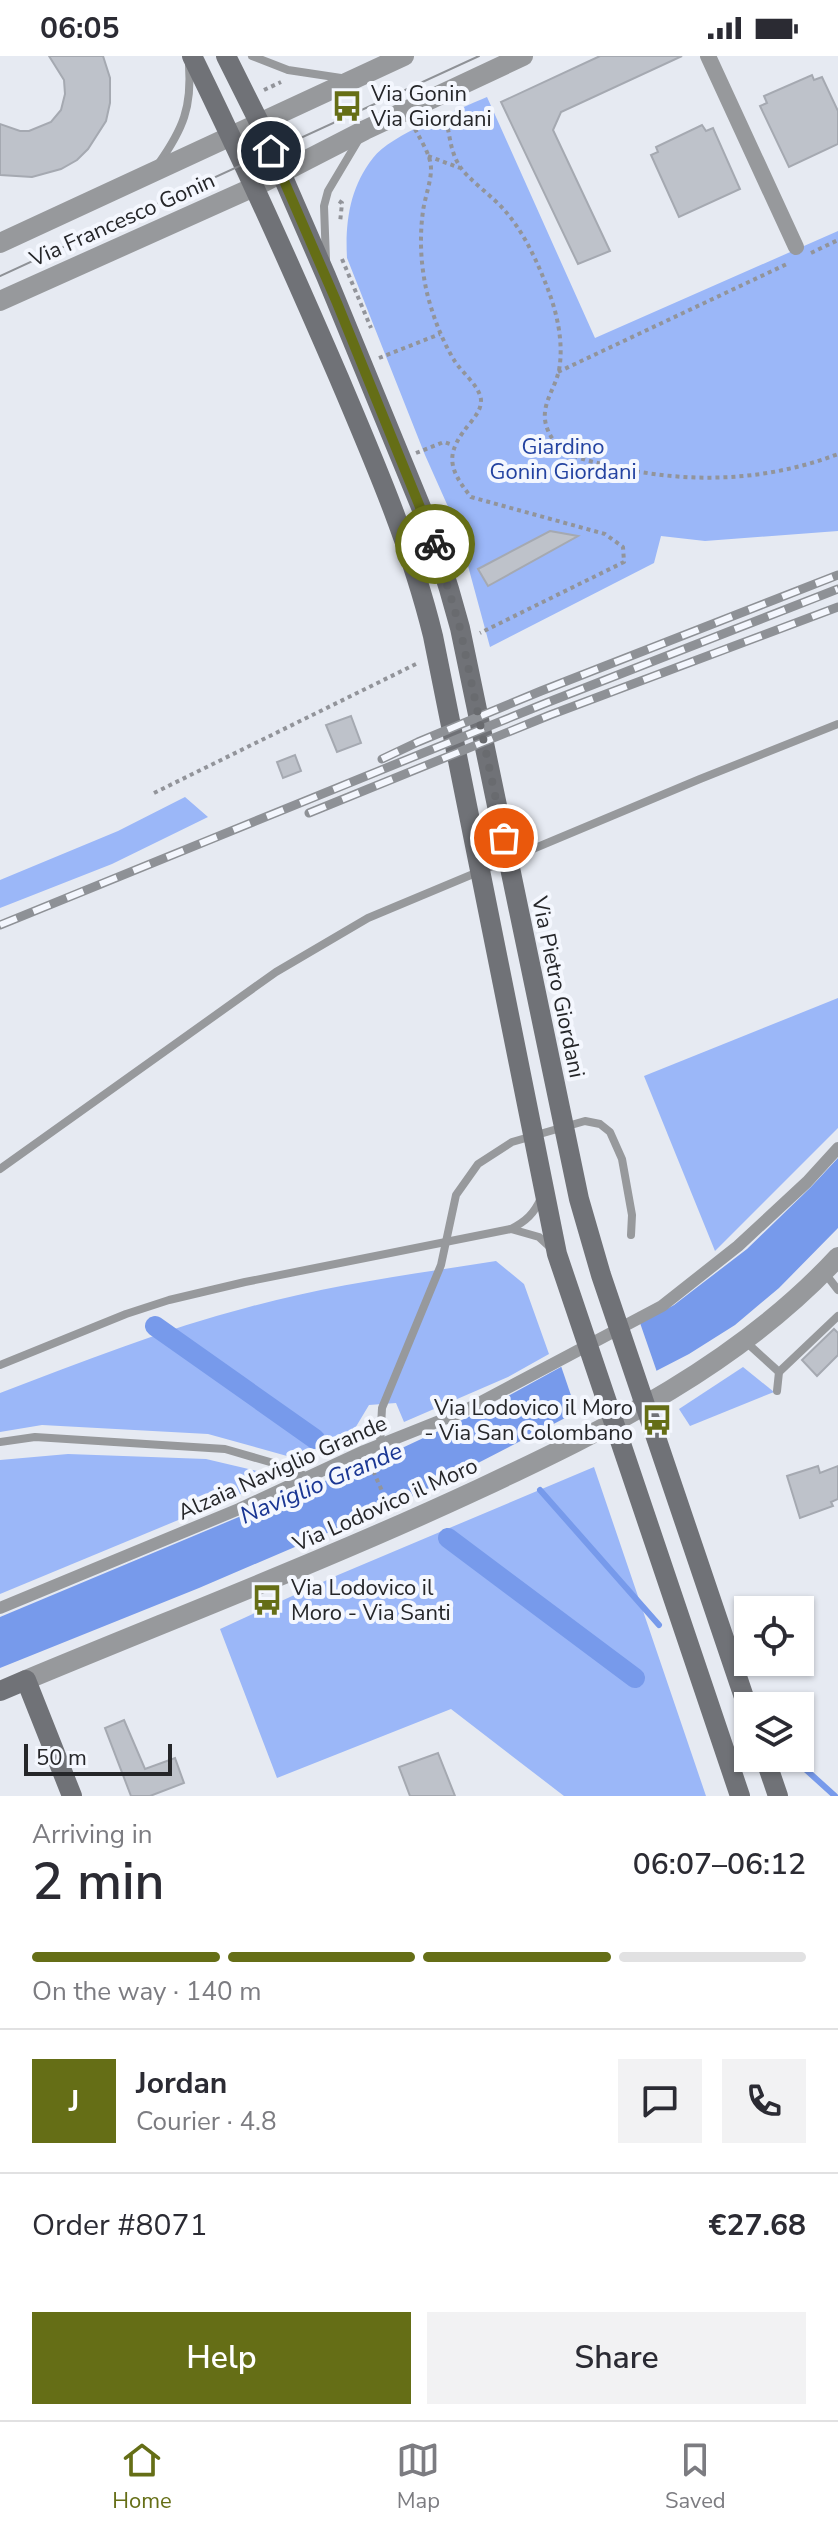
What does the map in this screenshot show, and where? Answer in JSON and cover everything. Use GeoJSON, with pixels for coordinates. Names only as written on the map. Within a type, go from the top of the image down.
{"type":"FeatureCollection","features":[{"type":"Feature","properties":{"kind":"main road"},"geometry":{"type":"LineString","coordinates":[[190,56],[256,186],[403,530],[433,636],[557,1254],[740,1796]]}},
{"type":"Feature","properties":{"kind":"main road","name":"Via Pietro Giordani"},"geometry":{"type":"LineString","coordinates":[[226,56],[259,122],[326,276],[430,529],[449,589],[460,628],[579,1199],[601,1275],[742,1692]]}},
{"type":"Feature","properties":{"kind":"main road"},"geometry":{"type":"LineString","coordinates":[[26,1680],[72,1796]]}},
{"type":"Feature","properties":{"kind":"main road","name":"Via Lodovico il Moro"},"geometry":{"type":"LineString","coordinates":[[0,1691],[26,1680]]}},
{"type":"Feature","properties":{"kind":"main road"},"geometry":{"type":"LineString","coordinates":[[770,1772],[778,1796]]}},
{"type":"Feature","properties":{"kind":"street","name":"Via Francesco Gonin"},"geometry":{"type":"LineString","coordinates":[[0,243],[404,56]]}},
{"type":"Feature","properties":{"kind":"street","name":"Via Francesco Gonin"},"geometry":{"type":"LineString","coordinates":[[0,301],[256,186],[365,130],[523,56]]}},
{"type":"Feature","properties":{"kind":"street"},"geometry":{"type":"LineString","coordinates":[[708,56],[796,247]]}},
{"type":"Feature","properties":{"kind":"street","name":"Alzaia Naviglio Grande"},"geometry":{"type":"LineString","coordinates":[[0,1608],[462,1412],[662,1306],[738,1246],[807,1182],[838,1148]]}},
{"type":"Feature","properties":{"kind":"street","name":"Via Lodovico il Moro"},"geometry":{"type":"LineString","coordinates":[[26,1680],[412,1520],[568,1448],[666,1395],[745,1342],[794,1302],[831,1264]]}},
{"type":"Feature","properties":{"kind":"lane","name":"Via Francesco Gonin"},"geometry":{"type":"LineString","coordinates":[[154,171],[185,120],[191,90],[190,56]]}},
{"type":"Feature","properties":{"kind":"lane"},"geometry":{"type":"LineString","coordinates":[[252,56],[288,70],[354,79]]}},
{"type":"Feature","properties":{"kind":"lane","name":"Via Pietro Giordani"},"geometry":{"type":"LineString","coordinates":[[326,276],[324,206],[328,191],[365,130]]}},
{"type":"Feature","properties":{"kind":"lane"},"geometry":{"type":"LineString","coordinates":[[0,1169],[276,972],[368,918],[838,724]]}},
{"type":"Feature","properties":{"kind":"lane"},"geometry":{"type":"LineString","coordinates":[[380,1445],[382,1408],[441,1265],[456,1195],[478,1164],[512,1142],[585,1121],[600,1124],[610,1132],[622,1159],[632,1215],[631,1235]]}},
{"type":"Feature","properties":{"kind":"lane"},"geometry":{"type":"LineString","coordinates":[[0,1365],[169,1300],[233,1284],[511,1229],[535,1212],[544,1191]]}},
{"type":"Feature","properties":{"kind":"lane"},"geometry":{"type":"LineString","coordinates":[[511,1229],[539,1237],[557,1254]]}},
{"type":"Feature","properties":{"kind":"lane"},"geometry":{"type":"LineString","coordinates":[[831,1264],[838,1290]]}},
{"type":"Feature","properties":{"kind":"lane"},"geometry":{"type":"LineString","coordinates":[[777,1391],[779,1372],[838,1316]]}},
{"type":"Feature","properties":{"kind":"lane"},"geometry":{"type":"LineString","coordinates":[[745,1342],[779,1372]]}},
{"type":"Feature","properties":{"kind":"lane"},"geometry":{"type":"LineString","coordinates":[[0,1442],[35,1437],[225,1449],[294,1469],[308,1478]]}},
{"type":"Feature","properties":{"kind":"path"},"geometry":{"type":"LineString","coordinates":[[261,91],[284,81]]}},
{"type":"Feature","properties":{"kind":"path"},"geometry":{"type":"LineString","coordinates":[[444,113],[451,150],[460,168],[507,212],[541,272],[551,298],[560,345],[558,372],[547,400],[546,425],[554,441],[566,453],[646,474],[687,478],[785,471],[838,454]]}},
{"type":"Feature","properties":{"kind":"path"},"geometry":{"type":"LineString","coordinates":[[428,156],[460,168]]}},
{"type":"Feature","properties":{"kind":"path"},"geometry":{"type":"LineString","coordinates":[[558,372],[838,240]]}},
{"type":"Feature","properties":{"kind":"path"},"geometry":{"type":"LineString","coordinates":[[377,359],[440,334]]}},
{"type":"Feature","properties":{"kind":"path"},"geometry":{"type":"LineString","coordinates":[[414,453],[444,442],[454,445]]}},
{"type":"Feature","properties":{"kind":"path"},"geometry":{"type":"LineString","coordinates":[[373,1471],[391,1511]]}},
{"type":"Feature","properties":{"kind":"green space","name":"Giardino Gonin Giordani"},"geometry":{"type":"Polygon","coordinates":[[[487,97],[595,338],[838,231],[838,531],[705,541],[661,536],[654,563],[490,647],[458,529],[425,455],[347,258],[348,218],[354,193],[373,158],[394,140],[487,97]]]}},
{"type":"Feature","properties":{"kind":"green space"},"geometry":{"type":"Polygon","coordinates":[[[185,797],[208,817],[112,864],[0,908],[0,880],[118,831],[185,797]]]}},
{"type":"Feature","properties":{"kind":"green space"},"geometry":{"type":"Polygon","coordinates":[[[838,998],[838,1128],[715,1251],[644,1076],[838,998]]]}},
{"type":"Feature","properties":{"kind":"green space"},"geometry":{"type":"Polygon","coordinates":[[[496,1261],[524,1284],[549,1354],[508,1377],[404,1422],[396,1403],[369,1405],[354,1430],[335,1440],[287,1456],[208,1434],[42,1425],[0,1432],[0,1393],[154,1336],[310,1292],[496,1261]]]}},
{"type":"Feature","properties":{"kind":"green space"},"geometry":{"type":"Polygon","coordinates":[[[743,1367],[774,1392],[690,1426],[679,1409],[743,1367]]]}},
{"type":"Feature","properties":{"kind":"green space"},"geometry":{"type":"Polygon","coordinates":[[[68,1454],[206,1459],[282,1477],[0,1594],[0,1460],[68,1454]]]}},
{"type":"Feature","properties":{"kind":"green space"},"geometry":{"type":"Polygon","coordinates":[[[594,1467],[706,1796],[564,1796],[451,1709],[277,1778],[220,1629],[338,1575],[594,1467]]]}},
{"type":"Feature","properties":{"kind":"water","name":"Naviglio Grande"},"geometry":{"type":"Polygon","coordinates":[[[838,1158],[838,1228],[779,1288],[735,1325],[689,1354],[414,1496],[199,1588],[0,1668],[0,1617],[387,1455],[479,1412],[674,1305],[747,1249],[838,1158]]]}},
{"type":"Feature","properties":{"kind":"pier"},"geometry":{"type":"Polygon","coordinates":[[[639,1320],[658,1375],[578,1416],[560,1363],[639,1320]]]}},
{"type":"Feature","properties":{"kind":"building"},"geometry":{"type":"Polygon","coordinates":[[[49,56],[103,56],[110,78],[106,121],[88,149],[61,169],[32,177],[0,175],[0,124],[29,131],[51,122],[61,110],[64,80],[49,56]]]}},
{"type":"Feature","properties":{"kind":"building"},"geometry":{"type":"Polygon","coordinates":[[[600,56],[682,56],[561,112],[553,130],[610,251],[578,264],[501,102],[600,56]]]}},
{"type":"Feature","properties":{"kind":"building"},"geometry":{"type":"Polygon","coordinates":[[[812,75],[814,80],[822,77],[838,111],[838,144],[789,167],[760,106],[767,103],[764,96],[812,75]]]}},
{"type":"Feature","properties":{"kind":"building"},"geometry":{"type":"Polygon","coordinates":[[[702,125],[706,131],[713,128],[740,189],[679,217],[651,155],[658,152],[656,147],[702,125]]]}},
{"type":"Feature","properties":{"kind":"building"},"geometry":{"type":"Polygon","coordinates":[[[550,531],[578,536],[488,586],[478,569],[550,531]]]}},
{"type":"Feature","properties":{"kind":"building"},"geometry":{"type":"Polygon","coordinates":[[[351,716],[361,743],[337,752],[326,725],[351,716]]]}},
{"type":"Feature","properties":{"kind":"building"},"geometry":{"type":"Polygon","coordinates":[[[295,755],[301,771],[283,778],[277,762],[295,755]]]}},
{"type":"Feature","properties":{"kind":"building"},"geometry":{"type":"Polygon","coordinates":[[[834,1329],[838,1333],[838,1355],[817,1376],[802,1360],[834,1329]]]}},
{"type":"Feature","properties":{"kind":"building"},"geometry":{"type":"Polygon","coordinates":[[[818,1466],[820,1473],[838,1466],[838,1499],[831,1502],[833,1506],[800,1518],[787,1476],[818,1466]]]}},
{"type":"Feature","properties":{"kind":"building"},"geometry":{"type":"Polygon","coordinates":[[[124,1720],[145,1769],[175,1758],[184,1783],[150,1796],[131,1796],[105,1728],[124,1720]]]}},
{"type":"Feature","properties":{"kind":"building"},"geometry":{"type":"Polygon","coordinates":[[[438,1753],[455,1796],[410,1796],[399,1767],[438,1753]]]}},
{"type":"Feature","properties":{"kind":"waterway"},"geometry":{"type":"LineString","coordinates":[[155,1326],[315,1439]]}},
{"type":"Feature","properties":{"kind":"waterway"},"geometry":{"type":"LineString","coordinates":[[540,1490],[659,1625]]}},
{"type":"Feature","properties":{"kind":"waterway"},"geometry":{"type":"LineString","coordinates":[[448,1538],[635,1678]]}},
{"type":"Feature","properties":{"kind":"waterway"},"geometry":{"type":"LineString","coordinates":[[808,1772],[835,1796]]}},
{"type":"Feature","properties":{"kind":"tram line"},"geometry":{"type":"LineString","coordinates":[[0,276],[479,56]]}},
{"type":"Feature","properties":{"kind":"railway"},"geometry":{"type":"LineString","coordinates":[[382,759],[541,691],[838,575]]}},
{"type":"Feature","properties":{"kind":"railway"},"geometry":{"type":"LineString","coordinates":[[0,925],[546,703],[838,589]]}},
{"type":"Feature","properties":{"kind":"railway"},"geometry":{"type":"LineString","coordinates":[[309,813],[550,715],[838,607]]}},
{"type":"Feature","properties":{"kind":"way so far"},"geometry":{"type":"LineString","coordinates":[[435,544],[460,628],[504,838]]}},
{"type":"Feature","properties":{"kind":"place","name":"Via Gonin Via Giordani"},"geometry":{"type":"Point","coordinates":[347,106]}},
{"type":"Feature","properties":{"kind":"place","name":"Via Lodovico il Moro - Via San Colombano"},"geometry":{"type":"Point","coordinates":[657,1420]}},
{"type":"Feature","properties":{"kind":"place","name":"Via Lodovico il Moro - Via Santi"},"geometry":{"type":"Point","coordinates":[267,1600]}},
{"type":"Feature","properties":{"kind":"route"},"geometry":{"type":"LineString","coordinates":[[271,151],[413,485],[435,544]]}}]}
